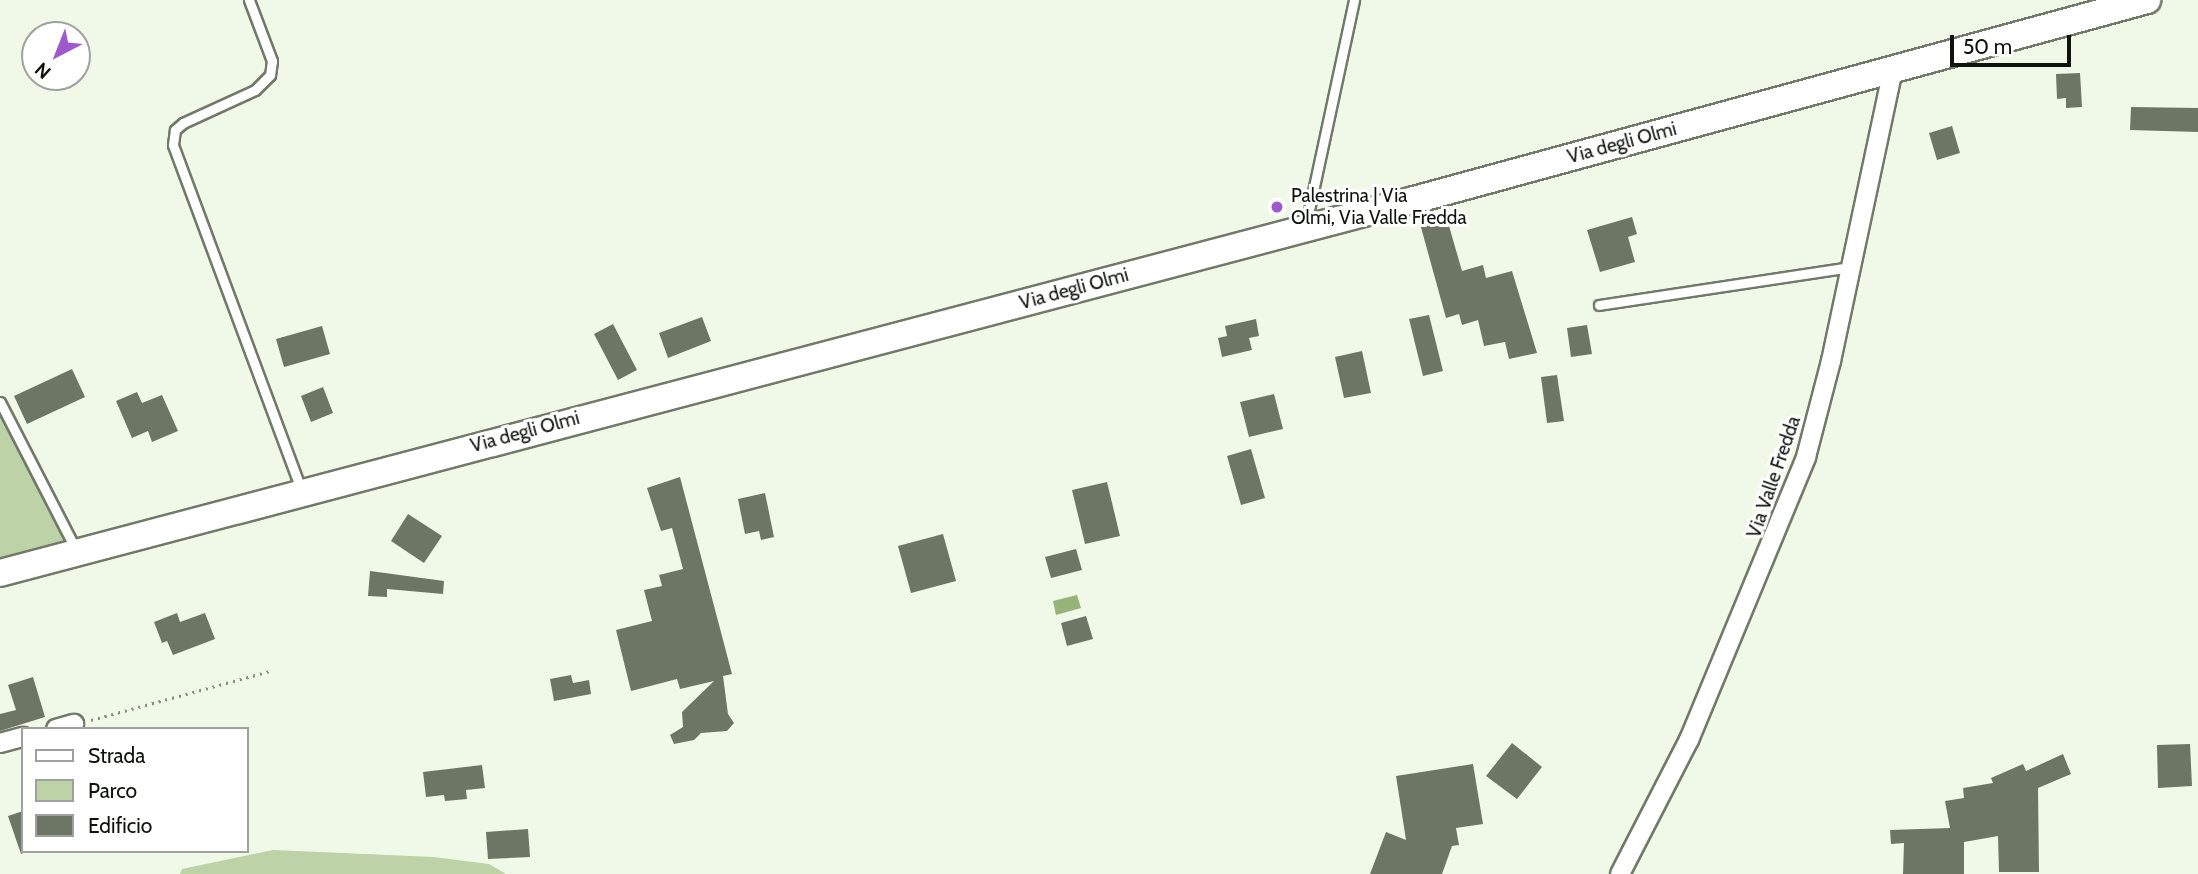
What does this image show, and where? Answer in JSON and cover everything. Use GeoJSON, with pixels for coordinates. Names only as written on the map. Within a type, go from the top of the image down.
{"type":"FeatureCollection","features":[{"type":"Feature","properties":{"kind":"street","name":"Via degli Olmi"},"geometry":{"type":"LineString","coordinates":[[0,573],[1305,228],[2147,0]]}},
{"type":"Feature","properties":{"kind":"street","name":"Via Valle Fredda"},"geometry":{"type":"LineString","coordinates":[[1620,874],[1689,740],[1791,498],[1817,417],[1894,69]]}},
{"type":"Feature","properties":{"kind":"street"},"geometry":{"type":"LineString","coordinates":[[63,727],[74,724]]}},
{"type":"Feature","properties":{"kind":"street"},"geometry":{"type":"LineString","coordinates":[[0,743],[21,738]]}},
{"type":"Feature","properties":{"kind":"lane"},"geometry":{"type":"LineString","coordinates":[[249,0],[272,61],[271,75],[255,90],[183,123],[176,130],[173,145],[302,491]]}},
{"type":"Feature","properties":{"kind":"lane"},"geometry":{"type":"LineString","coordinates":[[1305,228],[1354,0]]}},
{"type":"Feature","properties":{"kind":"lane"},"geometry":{"type":"LineString","coordinates":[[1599,305],[1851,267]]}},
{"type":"Feature","properties":{"kind":"lane"},"geometry":{"type":"LineString","coordinates":[[0,402],[77,552]]}},
{"type":"Feature","properties":{"kind":"path"},"geometry":{"type":"LineString","coordinates":[[74,724],[270,671]]}},
{"type":"Feature","properties":{"kind":"green space"},"geometry":{"type":"Polygon","coordinates":[[[0,409],[71,554],[0,573],[0,409]]]}},
{"type":"Feature","properties":{"kind":"green space"},"geometry":{"type":"Polygon","coordinates":[[[273,850],[434,857],[489,864],[506,874],[180,874],[182,869],[273,850]]]}},
{"type":"Feature","properties":{"kind":"shaded area"},"geometry":{"type":"Polygon","coordinates":[[[1077,595],[1081,608],[1056,615],[1053,601],[1077,595]]]}},
{"type":"Feature","properties":{"kind":"building"},"geometry":{"type":"Polygon","coordinates":[[[2080,73],[2082,107],[2066,108],[2066,98],[2057,99],[2056,74],[2080,73]]]}},
{"type":"Feature","properties":{"kind":"building"},"geometry":{"type":"Polygon","coordinates":[[[2131,107],[2198,108],[2198,132],[2130,130],[2131,107]]]}},
{"type":"Feature","properties":{"kind":"building"},"geometry":{"type":"Polygon","coordinates":[[[1952,126],[1960,153],[1937,160],[1929,133],[1952,126]]]}},
{"type":"Feature","properties":{"kind":"building"},"geometry":{"type":"Polygon","coordinates":[[[1445,212],[1462,271],[1483,265],[1486,278],[1512,271],[1537,353],[1509,359],[1505,342],[1484,346],[1478,320],[1462,325],[1459,314],[1446,318],[1419,220],[1445,212]]]}},
{"type":"Feature","properties":{"kind":"building"},"geometry":{"type":"Polygon","coordinates":[[[1632,217],[1637,234],[1628,237],[1635,262],[1600,272],[1587,230],[1632,217]]]}},
{"type":"Feature","properties":{"kind":"building"},"geometry":{"type":"Polygon","coordinates":[[[1429,315],[1443,371],[1423,376],[1409,319],[1429,315]]]}},
{"type":"Feature","properties":{"kind":"building"},"geometry":{"type":"Polygon","coordinates":[[[702,317],[711,341],[668,358],[659,333],[702,317]]]}},
{"type":"Feature","properties":{"kind":"building"},"geometry":{"type":"Polygon","coordinates":[[[1256,319],[1259,336],[1249,338],[1252,350],[1222,357],[1218,338],[1227,336],[1225,326],[1256,319]]]}},
{"type":"Feature","properties":{"kind":"building"},"geometry":{"type":"Polygon","coordinates":[[[613,324],[637,370],[618,380],[594,334],[613,324]]]}},
{"type":"Feature","properties":{"kind":"building"},"geometry":{"type":"Polygon","coordinates":[[[1587,325],[1592,354],[1571,357],[1567,328],[1587,325]]]}},
{"type":"Feature","properties":{"kind":"building"},"geometry":{"type":"Polygon","coordinates":[[[322,326],[330,354],[284,367],[276,339],[322,326]]]}},
{"type":"Feature","properties":{"kind":"building"},"geometry":{"type":"Polygon","coordinates":[[[1362,351],[1371,393],[1344,398],[1335,357],[1362,351]]]}},
{"type":"Feature","properties":{"kind":"building"},"geometry":{"type":"Polygon","coordinates":[[[72,369],[85,397],[27,424],[14,396],[72,369]]]}},
{"type":"Feature","properties":{"kind":"building"},"geometry":{"type":"Polygon","coordinates":[[[1557,375],[1564,421],[1547,423],[1541,377],[1557,375]]]}},
{"type":"Feature","properties":{"kind":"building"},"geometry":{"type":"Polygon","coordinates":[[[323,387],[333,413],[311,422],[301,396],[323,387]]]}},
{"type":"Feature","properties":{"kind":"building"},"geometry":{"type":"Polygon","coordinates":[[[137,392],[142,403],[162,395],[178,431],[152,442],[148,431],[132,438],[116,401],[137,392]]]}},
{"type":"Feature","properties":{"kind":"building"},"geometry":{"type":"Polygon","coordinates":[[[1274,394],[1283,429],[1249,437],[1240,402],[1274,394]]]}},
{"type":"Feature","properties":{"kind":"building"},"geometry":{"type":"Polygon","coordinates":[[[1251,449],[1265,498],[1241,505],[1227,456],[1251,449]]]}},
{"type":"Feature","properties":{"kind":"building"},"geometry":{"type":"Polygon","coordinates":[[[680,477],[732,674],[723,676],[728,714],[734,723],[727,731],[701,733],[694,740],[674,744],[670,735],[683,727],[682,712],[714,681],[680,689],[677,679],[631,691],[616,630],[652,621],[644,590],[662,586],[659,575],[683,569],[672,528],[661,531],[647,488],[680,477]]]}},
{"type":"Feature","properties":{"kind":"building"},"geometry":{"type":"Polygon","coordinates":[[[1107,482],[1120,536],[1085,544],[1072,490],[1107,482]]]}},
{"type":"Feature","properties":{"kind":"building"},"geometry":{"type":"Polygon","coordinates":[[[765,493],[774,537],[761,540],[759,531],[745,534],[738,499],[765,493]]]}},
{"type":"Feature","properties":{"kind":"building"},"geometry":{"type":"Polygon","coordinates":[[[408,514],[442,536],[424,563],[391,541],[408,514]]]}},
{"type":"Feature","properties":{"kind":"building"},"geometry":{"type":"Polygon","coordinates":[[[943,534],[956,581],[911,593],[898,546],[943,534]]]}},
{"type":"Feature","properties":{"kind":"building"},"geometry":{"type":"Polygon","coordinates":[[[1076,549],[1082,570],[1051,578],[1045,557],[1076,549]]]}},
{"type":"Feature","properties":{"kind":"building"},"geometry":{"type":"Polygon","coordinates":[[[370,571],[444,581],[443,594],[387,589],[387,597],[368,596],[370,571]]]}},
{"type":"Feature","properties":{"kind":"building"},"geometry":{"type":"Polygon","coordinates":[[[177,613],[180,622],[205,613],[215,639],[173,655],[167,641],[162,643],[154,622],[177,613]]]}},
{"type":"Feature","properties":{"kind":"building"},"geometry":{"type":"Polygon","coordinates":[[[1086,616],[1093,639],[1067,646],[1061,623],[1086,616]]]}},
{"type":"Feature","properties":{"kind":"building"},"geometry":{"type":"Polygon","coordinates":[[[571,675],[573,683],[589,680],[591,694],[554,701],[550,679],[571,675]]]}},
{"type":"Feature","properties":{"kind":"building"},"geometry":{"type":"Polygon","coordinates":[[[33,677],[45,717],[0,731],[0,714],[16,710],[8,685],[33,677]]]}},
{"type":"Feature","properties":{"kind":"building"},"geometry":{"type":"Polygon","coordinates":[[[1512,743],[1542,767],[1517,799],[1486,776],[1512,743]]]}},
{"type":"Feature","properties":{"kind":"building"},"geometry":{"type":"Polygon","coordinates":[[[2190,744],[2192,786],[2158,788],[2157,745],[2190,744]]]}},
{"type":"Feature","properties":{"kind":"building"},"geometry":{"type":"Polygon","coordinates":[[[2063,754],[2071,774],[2038,788],[2039,872],[1999,872],[1998,836],[1964,842],[1964,874],[1903,874],[1904,843],[1891,844],[1890,830],[1950,828],[1945,801],[1964,798],[1963,788],[1993,783],[1991,778],[2023,764],[2026,771],[2063,754]]]}},
{"type":"Feature","properties":{"kind":"building"},"geometry":{"type":"Polygon","coordinates":[[[1473,764],[1483,824],[1456,828],[1459,845],[1452,846],[1442,874],[1370,874],[1386,832],[1406,840],[1396,776],[1473,764]]]}},
{"type":"Feature","properties":{"kind":"building"},"geometry":{"type":"Polygon","coordinates":[[[482,765],[485,788],[466,790],[467,799],[445,801],[444,795],[426,797],[423,772],[482,765]]]}},
{"type":"Feature","properties":{"kind":"building"},"geometry":{"type":"Polygon","coordinates":[[[21,812],[21,854],[8,816],[21,812]]]}},
{"type":"Feature","properties":{"kind":"building"},"geometry":{"type":"Polygon","coordinates":[[[528,829],[530,857],[488,859],[486,832],[528,829]]]}},
{"type":"Feature","properties":{"kind":"place","name":"Palestrina | Via Olmi, Via Valle Fredda"},"geometry":{"type":"Point","coordinates":[1277,207]}}]}
